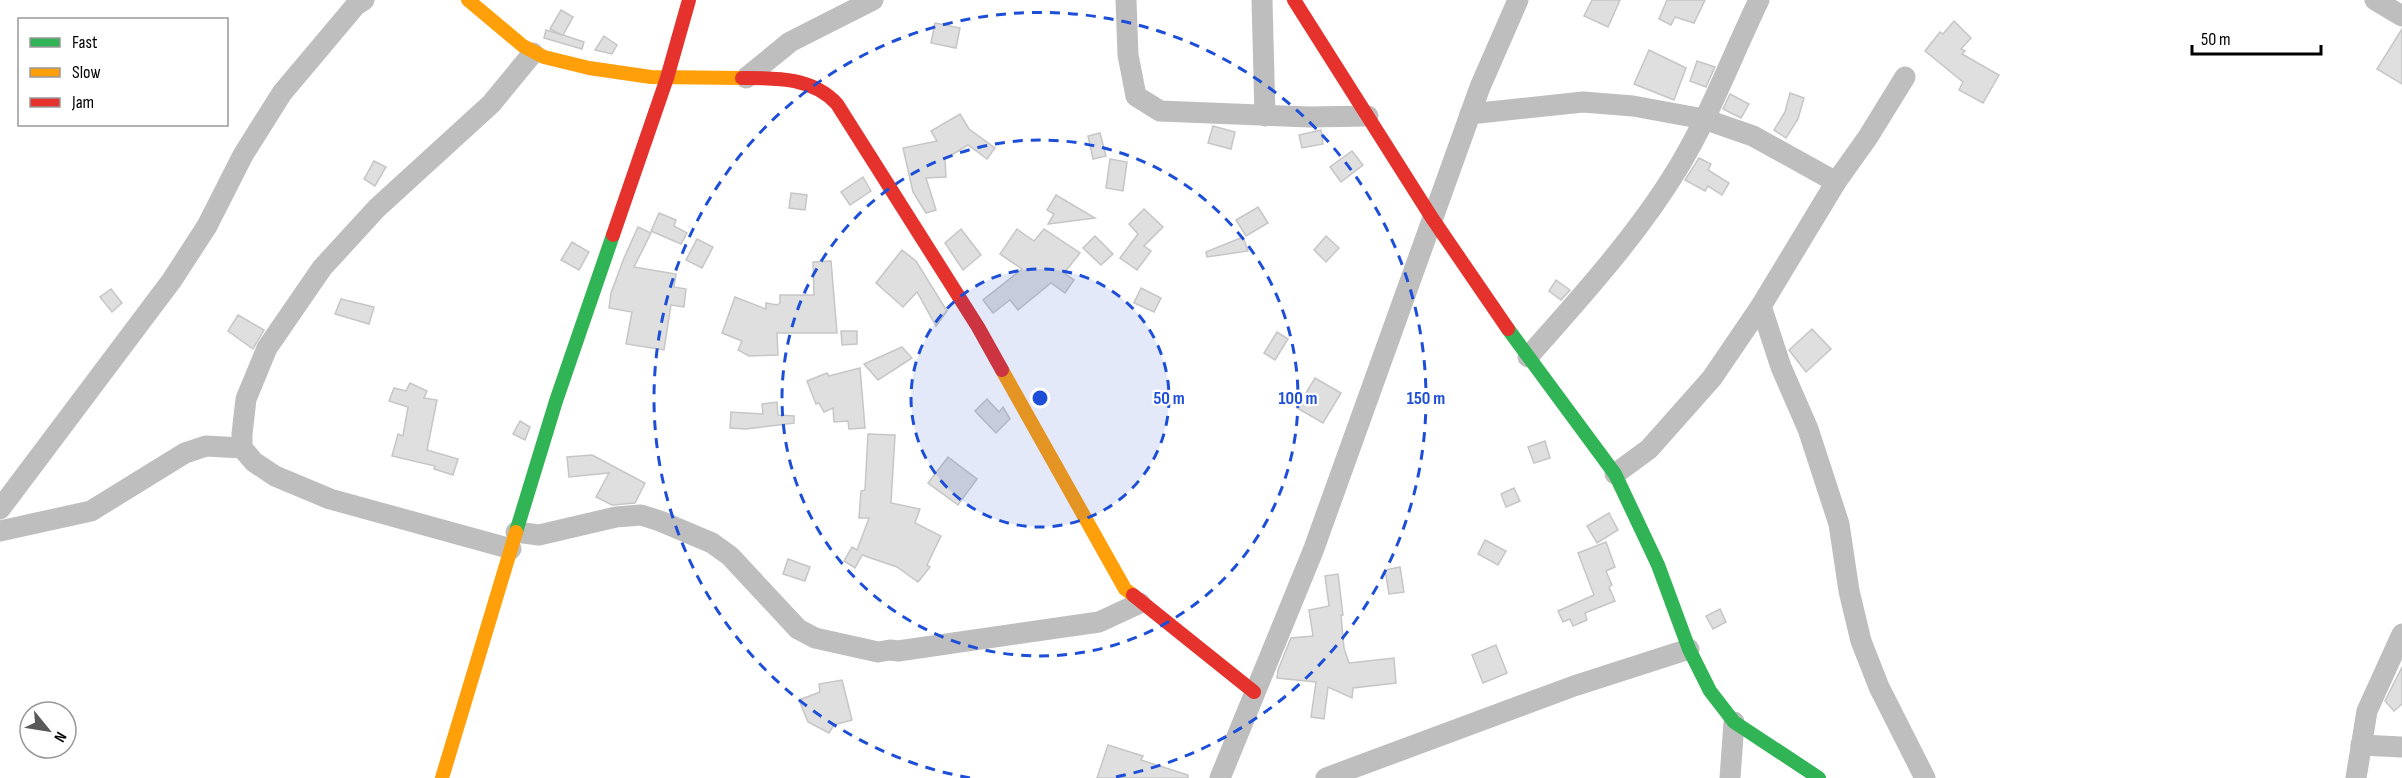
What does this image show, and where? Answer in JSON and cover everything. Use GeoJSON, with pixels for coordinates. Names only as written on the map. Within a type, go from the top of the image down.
{"type":"FeatureCollection","features":[{"type":"Feature","properties":{"kind":"street"},"geometry":{"type":"LineString","coordinates":[[0,509],[172,280],[207,226],[243,155],[282,93],[356,5],[364,0]]}},
{"type":"Feature","properties":{"kind":"street"},"geometry":{"type":"LineString","coordinates":[[468,0],[488,15],[520,46],[533,53],[620,73],[667,78],[746,78],[799,82],[823,90],[837,104],[978,327],[1125,589],[1254,692]]}},
{"type":"Feature","properties":{"kind":"street"},"geometry":{"type":"LineString","coordinates":[[442,778],[556,401],[667,78],[689,0]]}},
{"type":"Feature","properties":{"kind":"street"},"geometry":{"type":"LineString","coordinates":[[746,78],[790,42],[873,0]]}},
{"type":"Feature","properties":{"kind":"street"},"geometry":{"type":"LineString","coordinates":[[1126,0],[1128,55],[1136,96],[1160,111],[1265,116],[1368,116]]}},
{"type":"Feature","properties":{"kind":"street"},"geometry":{"type":"LineString","coordinates":[[1262,0],[1265,116]]}},
{"type":"Feature","properties":{"kind":"street"},"geometry":{"type":"LineString","coordinates":[[1294,0],[1432,218],[1528,357],[1615,474],[1658,565],[1689,649],[1710,691],[1734,722],[1819,778]]}},
{"type":"Feature","properties":{"kind":"street"},"geometry":{"type":"LineString","coordinates":[[1220,778],[1313,551],[1470,114],[1518,0]]}},
{"type":"Feature","properties":{"kind":"street"},"geometry":{"type":"LineString","coordinates":[[1528,357],[1646,218],[1679,166],[1704,119],[1759,0]]}},
{"type":"Feature","properties":{"kind":"street"},"geometry":{"type":"LineString","coordinates":[[2375,0],[2402,15]]}},
{"type":"Feature","properties":{"kind":"street"},"geometry":{"type":"LineString","coordinates":[[533,53],[491,104],[377,208],[322,268],[267,348],[246,399],[242,448],[254,462],[275,476],[330,499],[514,541],[616,517],[641,515],[712,543],[730,556],[798,629],[815,638],[878,652],[1099,622],[1140,603]]}},
{"type":"Feature","properties":{"kind":"street"},"geometry":{"type":"LineString","coordinates":[[1615,474],[1649,449],[1712,378],[1761,306],[1836,182],[1868,137],[1905,76]]}},
{"type":"Feature","properties":{"kind":"street"},"geometry":{"type":"LineString","coordinates":[[1470,114],[1583,102],[1633,106],[1704,119],[1753,136],[1836,182]]}},
{"type":"Feature","properties":{"kind":"street"},"geometry":{"type":"LineString","coordinates":[[1761,306],[1781,367],[1808,429],[1839,524],[1849,591],[1861,641],[1879,687],[1925,778]]}},
{"type":"Feature","properties":{"kind":"street"},"geometry":{"type":"LineString","coordinates":[[0,531],[91,512],[185,453],[206,446],[242,448]]}},
{"type":"Feature","properties":{"kind":"street"},"geometry":{"type":"LineString","coordinates":[[2356,778],[2367,711],[2402,634]]}},
{"type":"Feature","properties":{"kind":"street"},"geometry":{"type":"LineString","coordinates":[[1326,778],[1574,686],[1689,649]]}},
{"type":"Feature","properties":{"kind":"street"},"geometry":{"type":"LineString","coordinates":[[1730,778],[1734,722]]}},
{"type":"Feature","properties":{"kind":"street"},"geometry":{"type":"LineString","coordinates":[[2361,745],[2402,747]]}},
{"type":"Feature","properties":{"kind":"building"},"geometry":{"type":"Polygon","coordinates":[[[1592,0],[1620,0],[1608,27],[1584,16],[1592,0]]]}},
{"type":"Feature","properties":{"kind":"building"},"geometry":{"type":"Polygon","coordinates":[[[1667,0],[1705,0],[1694,23],[1675,17],[1671,25],[1659,19],[1667,0]]]}},
{"type":"Feature","properties":{"kind":"building"},"geometry":{"type":"Polygon","coordinates":[[[561,10],[573,17],[563,35],[584,42],[582,49],[544,38],[546,30],[562,35],[550,29],[561,10]]]}},
{"type":"Feature","properties":{"kind":"building"},"geometry":{"type":"Polygon","coordinates":[[[1954,21],[1971,38],[1961,49],[1965,51],[1962,54],[1999,75],[1983,103],[1959,90],[1963,82],[1925,51],[1940,32],[1943,34],[1954,21]]]}},
{"type":"Feature","properties":{"kind":"building"},"geometry":{"type":"Polygon","coordinates":[[[935,23],[960,28],[956,48],[931,43],[935,23]]]}},
{"type":"Feature","properties":{"kind":"building"},"geometry":{"type":"Polygon","coordinates":[[[2402,29],[2402,84],[2377,69],[2402,29]]]}},
{"type":"Feature","properties":{"kind":"building"},"geometry":{"type":"Polygon","coordinates":[[[604,36],[617,45],[612,54],[595,50],[604,36]]]}},
{"type":"Feature","properties":{"kind":"building"},"geometry":{"type":"Polygon","coordinates":[[[1649,50],[1686,68],[1674,100],[1634,84],[1649,50]]]}},
{"type":"Feature","properties":{"kind":"building"},"geometry":{"type":"Polygon","coordinates":[[[1697,61],[1715,67],[1706,87],[1690,81],[1697,61]]]}},
{"type":"Feature","properties":{"kind":"building"},"geometry":{"type":"Polygon","coordinates":[[[1790,93],[1804,98],[1798,119],[1786,138],[1774,130],[1785,112],[1790,93]]]}},
{"type":"Feature","properties":{"kind":"building"},"geometry":{"type":"Polygon","coordinates":[[[1730,94],[1749,104],[1741,118],[1723,109],[1730,94]]]}},
{"type":"Feature","properties":{"kind":"building"},"geometry":{"type":"Polygon","coordinates":[[[960,114],[969,129],[995,148],[987,159],[968,145],[945,159],[946,177],[926,178],[936,210],[926,213],[913,192],[903,148],[937,141],[931,131],[960,114]]]}},
{"type":"Feature","properties":{"kind":"building"},"geometry":{"type":"Polygon","coordinates":[[[1213,126],[1235,132],[1231,149],[1208,143],[1213,126]]]}},
{"type":"Feature","properties":{"kind":"building"},"geometry":{"type":"Polygon","coordinates":[[[1321,130],[1323,144],[1302,148],[1299,135],[1321,130]]]}},
{"type":"Feature","properties":{"kind":"building"},"geometry":{"type":"Polygon","coordinates":[[[1100,133],[1106,156],[1093,159],[1088,136],[1100,133]]]}},
{"type":"Feature","properties":{"kind":"building"},"geometry":{"type":"Polygon","coordinates":[[[1352,151],[1363,165],[1341,182],[1330,167],[1352,151]]]}},
{"type":"Feature","properties":{"kind":"building"},"geometry":{"type":"Polygon","coordinates":[[[1699,158],[1711,164],[1708,170],[1729,183],[1722,195],[1708,186],[1705,191],[1685,180],[1699,158]]]}},
{"type":"Feature","properties":{"kind":"building"},"geometry":{"type":"Polygon","coordinates":[[[1110,159],[1127,162],[1123,191],[1106,188],[1110,159]]]}},
{"type":"Feature","properties":{"kind":"building"},"geometry":{"type":"Polygon","coordinates":[[[374,161],[386,167],[375,186],[364,179],[374,161]]]}},
{"type":"Feature","properties":{"kind":"building"},"geometry":{"type":"Polygon","coordinates":[[[863,177],[871,191],[850,205],[841,192],[863,177]]]}},
{"type":"Feature","properties":{"kind":"building"},"geometry":{"type":"Polygon","coordinates":[[[791,193],[807,195],[805,210],[789,208],[791,193]]]}},
{"type":"Feature","properties":{"kind":"building"},"geometry":{"type":"Polygon","coordinates":[[[1056,195],[1095,218],[1048,224],[1054,214],[1047,210],[1056,195]]]}},
{"type":"Feature","properties":{"kind":"building"},"geometry":{"type":"Polygon","coordinates":[[[1258,207],[1268,223],[1246,236],[1236,220],[1258,207]]]}},
{"type":"Feature","properties":{"kind":"building"},"geometry":{"type":"Polygon","coordinates":[[[1144,209],[1163,227],[1144,246],[1151,251],[1137,270],[1120,258],[1138,234],[1129,224],[1144,209]]]}},
{"type":"Feature","properties":{"kind":"building"},"geometry":{"type":"Polygon","coordinates":[[[659,213],[676,220],[674,226],[687,233],[681,244],[651,231],[659,213]]]}},
{"type":"Feature","properties":{"kind":"building"},"geometry":{"type":"Polygon","coordinates":[[[638,227],[651,233],[634,267],[676,274],[674,287],[686,289],[684,307],[671,305],[664,350],[626,344],[632,312],[609,308],[611,293],[638,227]]]}},
{"type":"Feature","properties":{"kind":"building"},"geometry":{"type":"Polygon","coordinates":[[[961,229],[981,255],[963,270],[945,243],[961,229]]]}},
{"type":"Feature","properties":{"kind":"building"},"geometry":{"type":"Polygon","coordinates":[[[1017,229],[1034,241],[1044,229],[1080,253],[1064,273],[1074,280],[1065,293],[1051,283],[1018,310],[1010,300],[993,313],[983,300],[1022,269],[1000,254],[1017,229]]]}},
{"type":"Feature","properties":{"kind":"building"},"geometry":{"type":"Polygon","coordinates":[[[1095,236],[1113,254],[1101,265],[1083,248],[1095,236]]]}},
{"type":"Feature","properties":{"kind":"building"},"geometry":{"type":"Polygon","coordinates":[[[1326,236],[1339,248],[1326,262],[1314,250],[1326,236]]]}},
{"type":"Feature","properties":{"kind":"building"},"geometry":{"type":"Polygon","coordinates":[[[1243,237],[1248,251],[1207,257],[1206,252],[1243,237]]]}},
{"type":"Feature","properties":{"kind":"building"},"geometry":{"type":"Polygon","coordinates":[[[697,239],[713,247],[702,268],[686,260],[697,239]]]}},
{"type":"Feature","properties":{"kind":"building"},"geometry":{"type":"Polygon","coordinates":[[[572,242],[589,252],[579,270],[561,260],[572,242]]]}},
{"type":"Feature","properties":{"kind":"building"},"geometry":{"type":"Polygon","coordinates":[[[902,250],[916,261],[947,311],[936,326],[917,292],[903,307],[876,283],[902,250]]]}},
{"type":"Feature","properties":{"kind":"building"},"geometry":{"type":"Polygon","coordinates":[[[831,261],[837,333],[777,333],[778,355],[749,356],[738,350],[742,341],[722,333],[735,297],[766,309],[766,303],[777,305],[780,303],[780,295],[814,295],[813,262],[831,261]]]}},
{"type":"Feature","properties":{"kind":"building"},"geometry":{"type":"Polygon","coordinates":[[[1556,280],[1570,290],[1561,300],[1549,291],[1556,280]]]}},
{"type":"Feature","properties":{"kind":"building"},"geometry":{"type":"Polygon","coordinates":[[[1141,288],[1161,298],[1154,312],[1134,303],[1141,288]]]}},
{"type":"Feature","properties":{"kind":"building"},"geometry":{"type":"Polygon","coordinates":[[[111,289],[122,303],[112,312],[100,297],[111,289]]]}},
{"type":"Feature","properties":{"kind":"building"},"geometry":{"type":"Polygon","coordinates":[[[341,299],[374,307],[369,324],[335,314],[341,299]]]}},
{"type":"Feature","properties":{"kind":"building"},"geometry":{"type":"Polygon","coordinates":[[[238,315],[264,330],[253,349],[228,331],[238,315]]]}},
{"type":"Feature","properties":{"kind":"building"},"geometry":{"type":"Polygon","coordinates":[[[1812,329],[1831,349],[1806,372],[1789,350],[1812,329]]]}},
{"type":"Feature","properties":{"kind":"building"},"geometry":{"type":"Polygon","coordinates":[[[841,331],[857,331],[857,344],[842,345],[841,331]]]}},
{"type":"Feature","properties":{"kind":"building"},"geometry":{"type":"Polygon","coordinates":[[[1277,332],[1288,339],[1275,360],[1264,353],[1277,332]]]}},
{"type":"Feature","properties":{"kind":"building"},"geometry":{"type":"Polygon","coordinates":[[[902,347],[912,358],[878,380],[864,364],[902,347]]]}},
{"type":"Feature","properties":{"kind":"building"},"geometry":{"type":"Polygon","coordinates":[[[860,368],[865,428],[849,429],[848,421],[834,422],[833,408],[824,412],[819,403],[816,404],[807,381],[827,373],[829,376],[860,368]]]}},
{"type":"Feature","properties":{"kind":"building"},"geometry":{"type":"Polygon","coordinates":[[[1315,378],[1341,393],[1323,423],[1297,408],[1315,378]]]}},
{"type":"Feature","properties":{"kind":"building"},"geometry":{"type":"Polygon","coordinates":[[[410,383],[427,391],[424,398],[437,400],[427,450],[458,459],[453,475],[434,469],[435,466],[392,456],[398,434],[403,436],[408,407],[389,401],[394,388],[406,391],[410,383]]]}},
{"type":"Feature","properties":{"kind":"building"},"geometry":{"type":"Polygon","coordinates":[[[987,399],[999,412],[1003,407],[1010,419],[996,433],[975,411],[987,399]]]}},
{"type":"Feature","properties":{"kind":"building"},"geometry":{"type":"Polygon","coordinates":[[[777,402],[778,415],[794,416],[794,423],[746,429],[730,428],[731,412],[763,414],[762,404],[777,402]]]}},
{"type":"Feature","properties":{"kind":"building"},"geometry":{"type":"Polygon","coordinates":[[[520,421],[530,427],[525,440],[513,434],[520,421]]]}},
{"type":"Feature","properties":{"kind":"building"},"geometry":{"type":"Polygon","coordinates":[[[868,434],[895,435],[891,503],[920,509],[915,523],[941,536],[927,565],[930,567],[918,582],[897,567],[862,555],[855,568],[844,561],[852,547],[857,550],[869,518],[859,518],[861,491],[865,490],[868,434]]]}},
{"type":"Feature","properties":{"kind":"building"},"geometry":{"type":"Polygon","coordinates":[[[1545,441],[1550,458],[1534,463],[1528,447],[1545,441]]]}},
{"type":"Feature","properties":{"kind":"building"},"geometry":{"type":"Polygon","coordinates":[[[592,455],[645,483],[635,503],[612,505],[596,497],[609,473],[569,477],[567,457],[592,455]]]}},
{"type":"Feature","properties":{"kind":"building"},"geometry":{"type":"Polygon","coordinates":[[[948,457],[977,479],[958,505],[928,483],[948,457]]]}},
{"type":"Feature","properties":{"kind":"building"},"geometry":{"type":"Polygon","coordinates":[[[1514,488],[1520,501],[1506,507],[1501,494],[1514,488]]]}},
{"type":"Feature","properties":{"kind":"building"},"geometry":{"type":"Polygon","coordinates":[[[1609,513],[1618,530],[1597,543],[1587,526],[1609,513]]]}},
{"type":"Feature","properties":{"kind":"building"},"geometry":{"type":"Polygon","coordinates":[[[1485,540],[1506,551],[1498,565],[1478,554],[1485,540]]]}},
{"type":"Feature","properties":{"kind":"building"},"geometry":{"type":"Polygon","coordinates":[[[1606,542],[1615,567],[1606,571],[1615,601],[1585,613],[1587,620],[1573,626],[1570,619],[1563,622],[1558,611],[1594,595],[1578,553],[1606,542]]]}},
{"type":"Feature","properties":{"kind":"building"},"geometry":{"type":"Polygon","coordinates":[[[788,559],[810,567],[805,581],[783,574],[788,559]]]}},
{"type":"Feature","properties":{"kind":"building"},"geometry":{"type":"Polygon","coordinates":[[[1400,567],[1404,592],[1389,594],[1385,570],[1400,567]]]}},
{"type":"Feature","properties":{"kind":"building"},"geometry":{"type":"Polygon","coordinates":[[[1338,574],[1344,648],[1349,663],[1394,658],[1396,683],[1353,688],[1352,698],[1328,687],[1324,719],[1311,717],[1316,682],[1277,678],[1291,638],[1313,636],[1309,610],[1329,606],[1325,576],[1338,574]]]}},
{"type":"Feature","properties":{"kind":"building"},"geometry":{"type":"Polygon","coordinates":[[[1720,609],[1726,622],[1713,629],[1706,616],[1720,609]]]}},
{"type":"Feature","properties":{"kind":"building"},"geometry":{"type":"Polygon","coordinates":[[[1496,645],[1507,673],[1483,683],[1472,655],[1496,645]]]}},
{"type":"Feature","properties":{"kind":"building"},"geometry":{"type":"Polygon","coordinates":[[[2402,667],[2402,704],[2394,711],[2385,701],[2402,667]]]}},
{"type":"Feature","properties":{"kind":"building"},"geometry":{"type":"Polygon","coordinates":[[[842,680],[852,720],[834,725],[829,733],[808,722],[799,700],[820,692],[819,684],[842,680]]]}},
{"type":"Feature","properties":{"kind":"building"},"geometry":{"type":"Polygon","coordinates":[[[1108,745],[1143,756],[1141,760],[1188,775],[1188,778],[1097,778],[1108,745]]]}},
{"type":"Feature","properties":{"kind":"traffic: fast"},"geometry":{"type":"LineString","coordinates":[[516,532],[556,401],[613,235]]}},
{"type":"Feature","properties":{"kind":"traffic: fast"},"geometry":{"type":"LineString","coordinates":[[1508,329],[1615,474],[1658,565],[1689,649],[1710,691],[1734,722],[1819,778]]}},
{"type":"Feature","properties":{"kind":"traffic: slow"},"geometry":{"type":"LineString","coordinates":[[468,0],[523,46],[544,57],[589,68],[651,77],[742,78]]}},
{"type":"Feature","properties":{"kind":"traffic: slow"},"geometry":{"type":"LineString","coordinates":[[1002,370],[1125,589],[1133,595]]}},
{"type":"Feature","properties":{"kind":"traffic: slow"},"geometry":{"type":"LineString","coordinates":[[442,778],[516,532]]}},
{"type":"Feature","properties":{"kind":"traffic: jam"},"geometry":{"type":"LineString","coordinates":[[613,235],[667,78],[689,0]]}},
{"type":"Feature","properties":{"kind":"traffic: jam"},"geometry":{"type":"LineString","coordinates":[[1294,0],[1432,218],[1508,329]]}},
{"type":"Feature","properties":{"kind":"traffic: jam"},"geometry":{"type":"LineString","coordinates":[[742,78],[780,79],[805,84],[827,95],[837,104],[978,327],[1002,370]]}},
{"type":"Feature","properties":{"kind":"traffic: jam"},"geometry":{"type":"LineString","coordinates":[[1133,595],[1254,692]]}}]}
